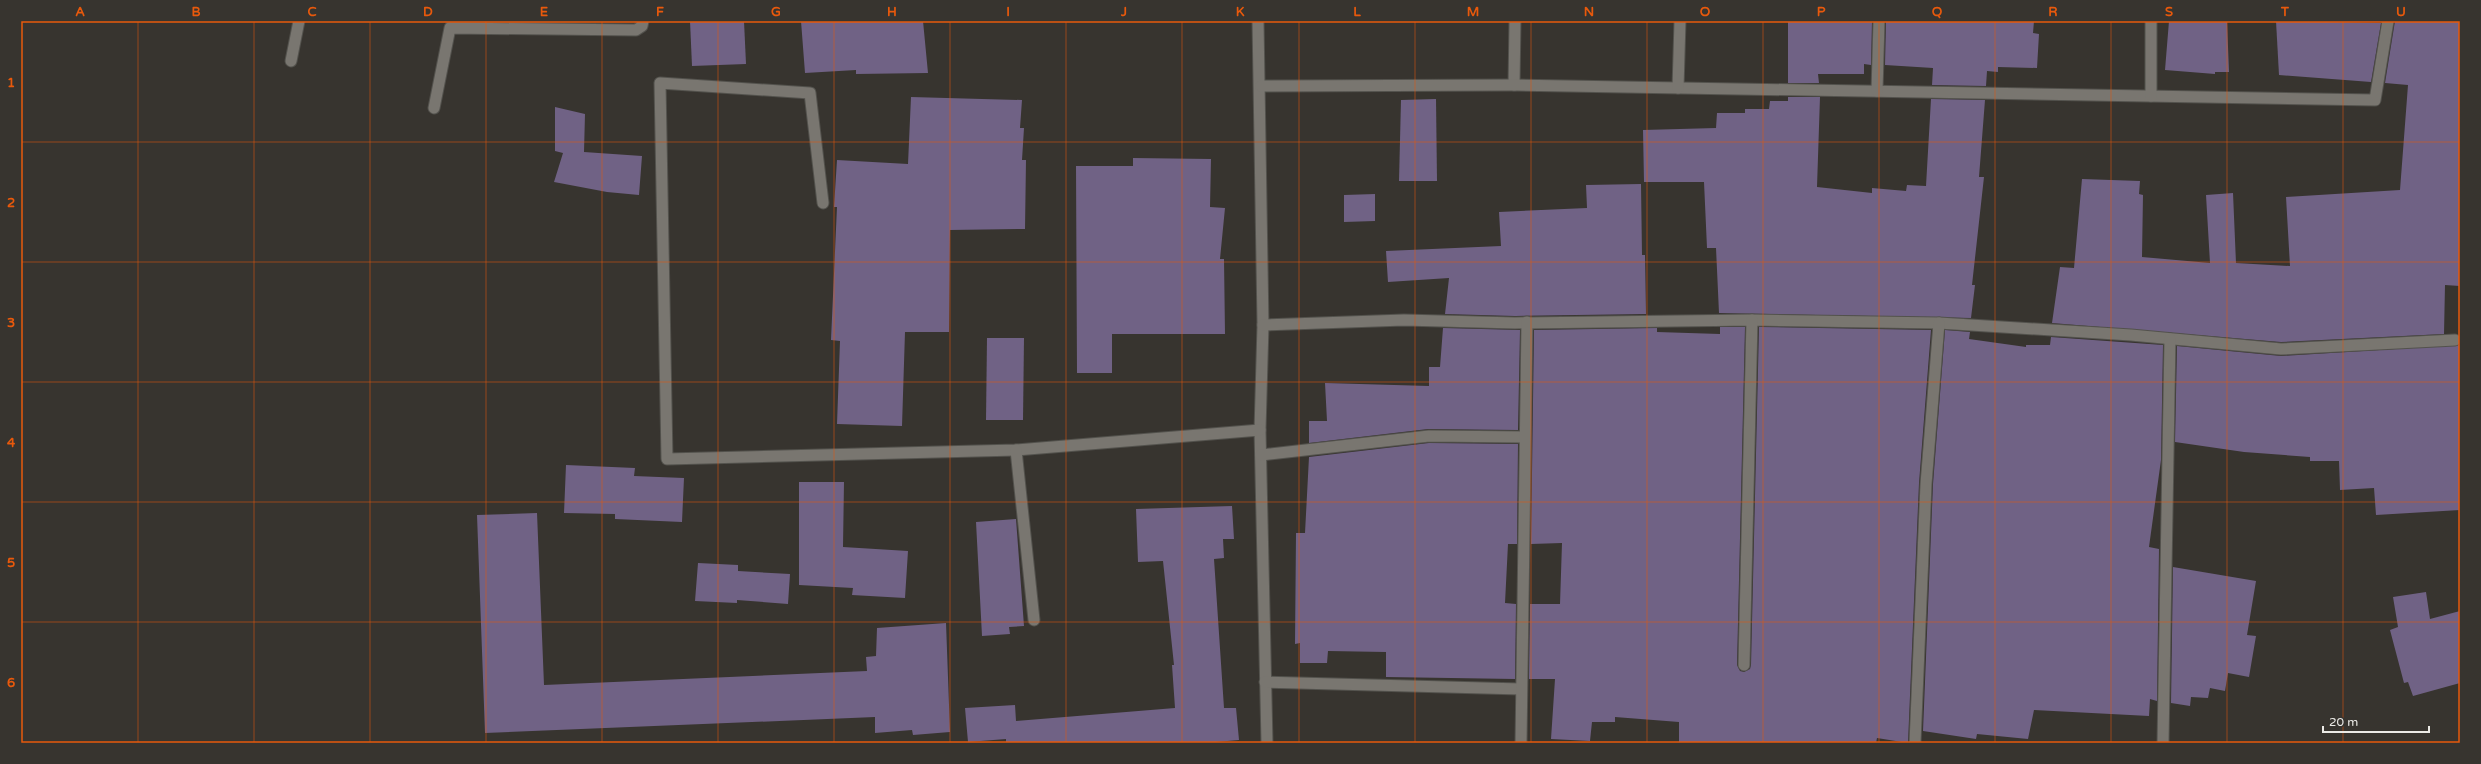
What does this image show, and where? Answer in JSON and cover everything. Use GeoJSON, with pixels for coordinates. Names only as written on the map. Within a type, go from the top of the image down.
{"type":"FeatureCollection","features":[{"type":"Feature","properties":{"kind":"street"},"geometry":{"type":"LineString","coordinates":[[291,61],[299,21]]}},
{"type":"Feature","properties":{"kind":"street"},"geometry":{"type":"LineString","coordinates":[[434,108],[450,24],[636,30],[642,26],[643,21]]}},
{"type":"Feature","properties":{"kind":"street"},"geometry":{"type":"LineString","coordinates":[[1258,21],[1261,86],[1263,325],[1260,430],[1267,743]]}},
{"type":"Feature","properties":{"kind":"street"},"geometry":{"type":"LineString","coordinates":[[1514,85],[1515,21]]}},
{"type":"Feature","properties":{"kind":"street"},"geometry":{"type":"LineString","coordinates":[[1678,88],[1680,21]]}},
{"type":"Feature","properties":{"kind":"street"},"geometry":{"type":"LineString","coordinates":[[1877,91],[1880,21]]}},
{"type":"Feature","properties":{"kind":"street"},"geometry":{"type":"LineString","coordinates":[[2150,96],[2151,21]]}},
{"type":"Feature","properties":{"kind":"street"},"geometry":{"type":"LineString","coordinates":[[1261,86],[1514,85],[2375,100],[2388,21]]}},
{"type":"Feature","properties":{"kind":"street"},"geometry":{"type":"LineString","coordinates":[[824,203],[810,92],[660,83],[667,459],[1016,450],[1260,430]]}},
{"type":"Feature","properties":{"kind":"street"},"geometry":{"type":"LineString","coordinates":[[1263,325],[1404,320],[1527,322],[1752,320],[1939,323],[2170,339],[2281,349],[2455,340]]}},
{"type":"Feature","properties":{"kind":"street"},"geometry":{"type":"LineString","coordinates":[[1744,665],[1752,320]]}},
{"type":"Feature","properties":{"kind":"street"},"geometry":{"type":"LineString","coordinates":[[1521,743],[1524,437],[1527,322]]}},
{"type":"Feature","properties":{"kind":"street"},"geometry":{"type":"LineString","coordinates":[[1915,743],[1926,484],[1939,323]]}},
{"type":"Feature","properties":{"kind":"street"},"geometry":{"type":"LineString","coordinates":[[2163,743],[2170,339]]}},
{"type":"Feature","properties":{"kind":"street"},"geometry":{"type":"LineString","coordinates":[[1261,455],[1429,436],[1524,437]]}},
{"type":"Feature","properties":{"kind":"street"},"geometry":{"type":"LineString","coordinates":[[1016,450],[1034,620]]}},
{"type":"Feature","properties":{"kind":"street"},"geometry":{"type":"LineString","coordinates":[[1265,682],[1521,689]]}},
{"type":"Feature","properties":{"kind":"building"},"geometry":{"type":"Polygon","coordinates":[[[690,21],[744,21],[746,64],[692,66],[690,21]]]}},
{"type":"Feature","properties":{"kind":"building"},"geometry":{"type":"Polygon","coordinates":[[[801,21],[923,21],[928,73],[856,74],[856,70],[805,73],[801,21]]]}},
{"type":"Feature","properties":{"kind":"building"},"geometry":{"type":"Polygon","coordinates":[[[1788,21],[1872,21],[1871,65],[1864,64],[1864,74],[1818,74],[1819,83],[1788,83],[1788,21]]]}},
{"type":"Feature","properties":{"kind":"building"},"geometry":{"type":"Polygon","coordinates":[[[1886,21],[2034,21],[2033,33],[2039,34],[2037,68],[1998,67],[1998,72],[1987,71],[1986,86],[1932,85],[1933,68],[1885,65],[1886,21]]]}},
{"type":"Feature","properties":{"kind":"building"},"geometry":{"type":"Polygon","coordinates":[[[2169,21],[2227,21],[2229,72],[2215,72],[2215,74],[2165,70],[2169,21]]]}},
{"type":"Feature","properties":{"kind":"building"},"geometry":{"type":"Polygon","coordinates":[[[2276,21],[2381,23],[2371,82],[2279,75],[2276,21]]]}},
{"type":"Feature","properties":{"kind":"building"},"geometry":{"type":"Polygon","coordinates":[[[2395,21],[2460,22],[2460,286],[2445,285],[2444,334],[2281,342],[2052,323],[2060,267],[2074,268],[2082,179],[2140,181],[2139,194],[2143,195],[2142,257],[2210,263],[2206,195],[2233,193],[2236,263],[2290,266],[2286,197],[2400,190],[2408,85],[2385,83],[2395,21]]]}},
{"type":"Feature","properties":{"kind":"building"},"geometry":{"type":"Polygon","coordinates":[[[911,97],[1022,100],[1020,128],[1024,128],[1022,160],[1026,160],[1025,229],[950,230],[949,332],[905,332],[902,426],[837,424],[840,341],[831,340],[837,207],[834,207],[837,160],[908,164],[911,97]]]}},
{"type":"Feature","properties":{"kind":"building"},"geometry":{"type":"Polygon","coordinates":[[[1788,97],[1820,97],[1817,187],[1872,193],[1872,188],[1906,191],[1907,185],[1926,186],[1931,99],[1985,100],[1979,177],[1984,177],[1972,285],[1975,285],[1971,318],[1719,313],[1716,248],[1707,248],[1704,182],[1644,182],[1643,130],[1716,128],[1717,113],[1745,113],[1745,109],[1769,109],[1770,101],[1788,101],[1788,97]]]}},
{"type":"Feature","properties":{"kind":"building"},"geometry":{"type":"Polygon","coordinates":[[[1436,99],[1437,181],[1399,181],[1401,100],[1436,99]]]}},
{"type":"Feature","properties":{"kind":"building"},"geometry":{"type":"Polygon","coordinates":[[[555,107],[585,114],[584,152],[642,156],[639,195],[607,192],[554,182],[563,153],[555,151],[555,107]]]}},
{"type":"Feature","properties":{"kind":"building"},"geometry":{"type":"Polygon","coordinates":[[[1133,158],[1211,159],[1210,207],[1225,208],[1220,259],[1224,259],[1225,334],[1112,334],[1112,373],[1077,373],[1076,166],[1133,166],[1133,158]]]}},
{"type":"Feature","properties":{"kind":"building"},"geometry":{"type":"Polygon","coordinates":[[[1641,184],[1642,255],[1645,255],[1646,314],[1515,316],[1445,314],[1449,278],[1388,282],[1386,251],[1501,246],[1499,212],[1587,208],[1586,185],[1641,184]]]}},
{"type":"Feature","properties":{"kind":"building"},"geometry":{"type":"Polygon","coordinates":[[[1375,194],[1375,221],[1344,222],[1344,195],[1375,194]]]}},
{"type":"Feature","properties":{"kind":"building"},"geometry":{"type":"Polygon","coordinates":[[[1720,327],[1745,327],[1737,665],[1740,671],[1744,672],[1750,669],[1751,665],[1759,327],[1931,330],[1919,483],[1908,743],[1877,738],[1876,743],[1679,743],[1679,722],[1615,717],[1615,722],[1592,722],[1590,741],[1551,739],[1555,679],[1529,679],[1530,604],[1560,604],[1562,543],[1531,544],[1534,330],[1657,328],[1657,332],[1720,334],[1720,327]]]}},
{"type":"Feature","properties":{"kind":"building"},"geometry":{"type":"Polygon","coordinates":[[[1443,328],[1520,330],[1518,430],[1428,429],[1309,443],[1309,421],[1327,421],[1325,383],[1429,386],[1429,367],[1440,367],[1443,328]]]}},
{"type":"Feature","properties":{"kind":"building"},"geometry":{"type":"Polygon","coordinates":[[[1945,330],[1970,332],[1969,339],[2026,347],[2026,345],[2050,345],[2051,337],[2163,345],[2161,460],[2149,547],[2159,549],[2157,701],[2150,699],[2149,716],[2034,710],[2028,739],[1977,734],[1976,739],[1923,731],[1933,484],[1945,330]]]}},
{"type":"Feature","properties":{"kind":"building"},"geometry":{"type":"Polygon","coordinates":[[[987,338],[1024,338],[1023,420],[986,420],[987,338]]]}},
{"type":"Feature","properties":{"kind":"building"},"geometry":{"type":"Polygon","coordinates":[[[2460,345],[2460,510],[2376,515],[2374,488],[2340,490],[2339,461],[2310,461],[2310,457],[2244,452],[2175,442],[2177,346],[2281,356],[2460,345]]]}},
{"type":"Feature","properties":{"kind":"building"},"geometry":{"type":"Polygon","coordinates":[[[1429,443],[1518,444],[1517,544],[1508,544],[1505,603],[1516,604],[1515,679],[1386,677],[1386,652],[1328,651],[1327,663],[1300,663],[1300,643],[1295,644],[1296,533],[1305,533],[1309,457],[1429,443]]]}},
{"type":"Feature","properties":{"kind":"building"},"geometry":{"type":"Polygon","coordinates":[[[566,465],[635,468],[634,476],[684,478],[682,522],[615,519],[615,514],[564,513],[566,465]]]}},
{"type":"Feature","properties":{"kind":"building"},"geometry":{"type":"Polygon","coordinates":[[[799,482],[844,482],[843,547],[908,551],[905,598],[852,595],[853,588],[799,585],[799,482]]]}},
{"type":"Feature","properties":{"kind":"building"},"geometry":{"type":"Polygon","coordinates":[[[1232,506],[1234,539],[1223,539],[1224,558],[1214,559],[1224,708],[1236,708],[1239,740],[1204,743],[1006,743],[1006,739],[968,742],[965,708],[1015,705],[1016,721],[1175,708],[1172,665],[1174,665],[1163,561],[1138,562],[1136,509],[1232,506]]]}},
{"type":"Feature","properties":{"kind":"building"},"geometry":{"type":"Polygon","coordinates":[[[537,513],[544,685],[867,671],[866,657],[876,656],[877,628],[946,623],[950,732],[913,735],[912,730],[875,733],[875,717],[485,733],[477,515],[537,513]]]}},
{"type":"Feature","properties":{"kind":"building"},"geometry":{"type":"Polygon","coordinates":[[[1016,519],[1024,626],[1009,627],[1010,634],[982,636],[976,522],[1016,519]]]}},
{"type":"Feature","properties":{"kind":"building"},"geometry":{"type":"Polygon","coordinates":[[[698,563],[738,565],[738,571],[790,574],[788,604],[737,600],[737,603],[695,601],[698,563]]]}},
{"type":"Feature","properties":{"kind":"building"},"geometry":{"type":"Polygon","coordinates":[[[2173,567],[2256,581],[2247,635],[2256,636],[2249,677],[2228,673],[2225,691],[2210,688],[2208,698],[2191,697],[2190,706],[2171,703],[2173,567]]]}},
{"type":"Feature","properties":{"kind":"building"},"geometry":{"type":"Polygon","coordinates":[[[2426,592],[2430,619],[2460,611],[2460,683],[2413,696],[2408,682],[2404,683],[2390,630],[2398,627],[2393,597],[2426,592]]]}}]}
